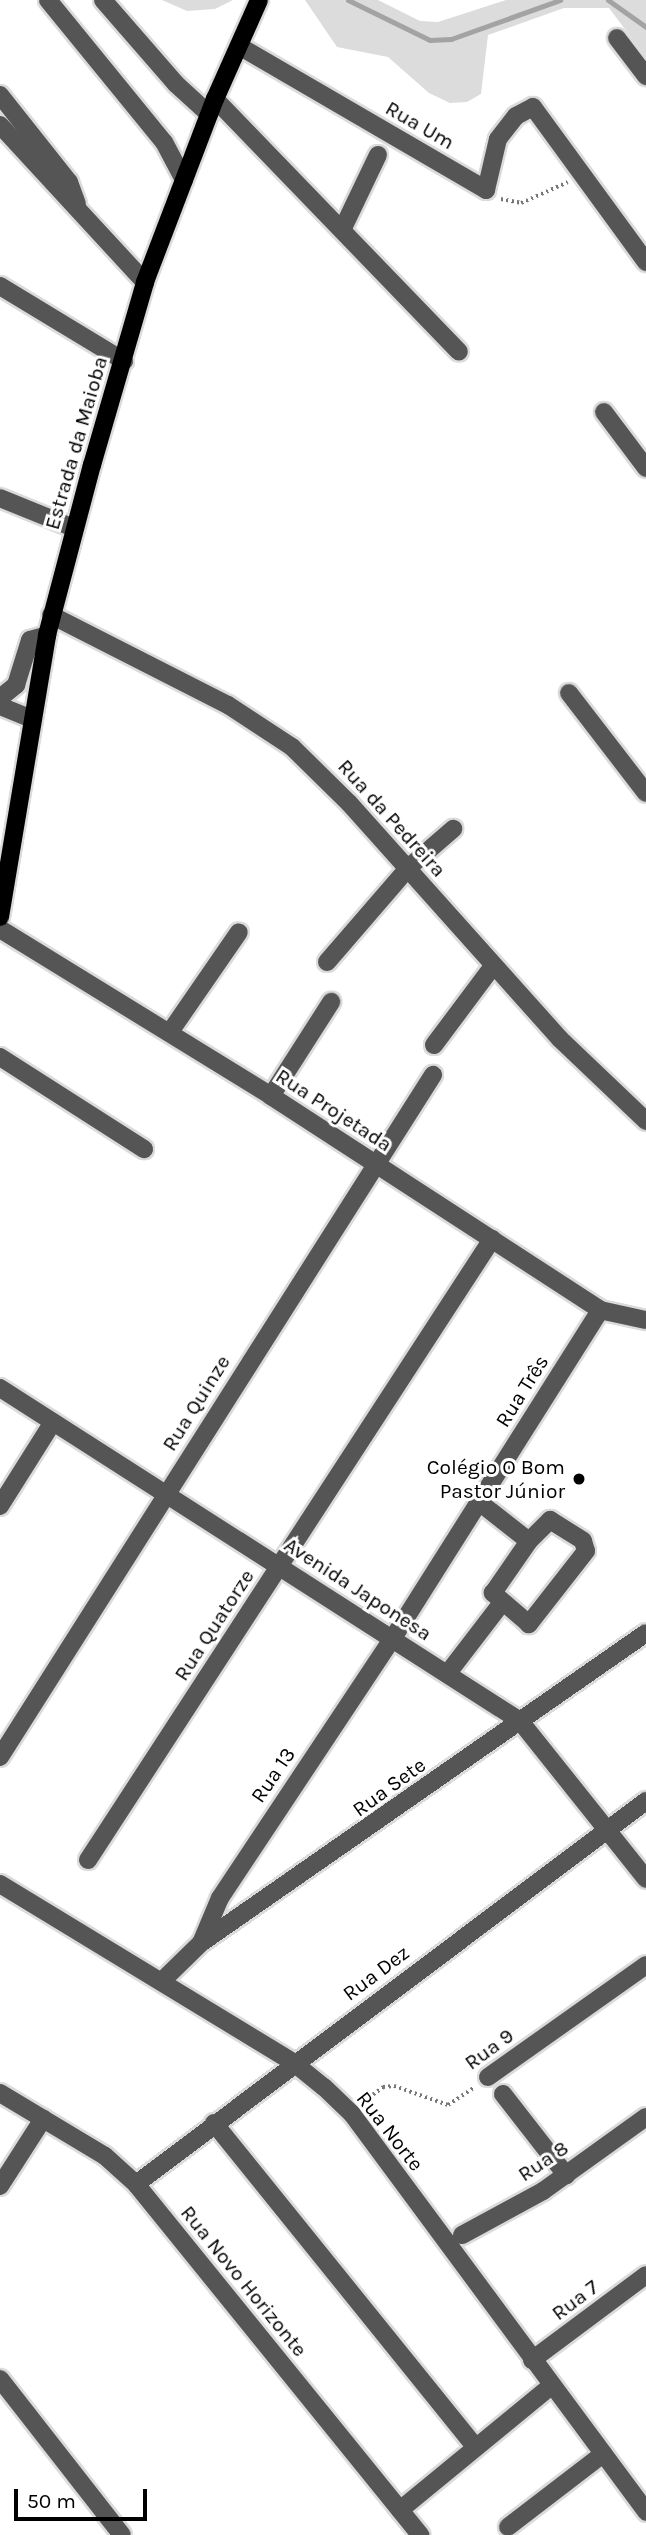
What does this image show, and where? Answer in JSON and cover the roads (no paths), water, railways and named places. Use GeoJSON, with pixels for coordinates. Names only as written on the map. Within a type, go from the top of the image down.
{"type":"FeatureCollection","features":[{"type":"Feature","properties":{"kind":"main road","name":"Estrada da Maioba"},"geometry":{"type":"LineString","coordinates":[[0,911],[47,635],[74,528],[145,282],[212,107],[259,0]]}},
{"type":"Feature","properties":{"kind":"street"},"geometry":{"type":"LineString","coordinates":[[48,0],[164,142],[184,180]]}},
{"type":"Feature","properties":{"kind":"street"},"geometry":{"type":"LineString","coordinates":[[103,0],[176,84],[212,107],[343,228],[460,352]]}},
{"type":"Feature","properties":{"kind":"street"},"geometry":{"type":"LineString","coordinates":[[617,38],[646,76]]}},
{"type":"Feature","properties":{"kind":"street","name":"Rua Um"},"geometry":{"type":"LineString","coordinates":[[239,46],[485,190],[498,139],[516,116],[533,107],[646,262]]}},
{"type":"Feature","properties":{"kind":"street"},"geometry":{"type":"LineString","coordinates":[[0,96],[69,182],[77,204]]}},
{"type":"Feature","properties":{"kind":"street"},"geometry":{"type":"LineString","coordinates":[[0,125],[58,192],[77,204],[145,282]]}},
{"type":"Feature","properties":{"kind":"street"},"geometry":{"type":"LineString","coordinates":[[343,228],[378,155]]}},
{"type":"Feature","properties":{"kind":"street"},"geometry":{"type":"LineString","coordinates":[[0,286],[124,361]]}},
{"type":"Feature","properties":{"kind":"street"},"geometry":{"type":"LineString","coordinates":[[604,412],[646,468]]}},
{"type":"Feature","properties":{"kind":"street"},"geometry":{"type":"LineString","coordinates":[[0,498],[74,528]]}},
{"type":"Feature","properties":{"kind":"street","name":"Rua da Pedreira"},"geometry":{"type":"LineString","coordinates":[[51,615],[228,705],[292,747],[408,868],[493,966],[646,1121]]}},
{"type":"Feature","properties":{"kind":"street"},"geometry":{"type":"LineString","coordinates":[[0,698],[16,685],[30,640],[47,635]]}},
{"type":"Feature","properties":{"kind":"street"},"geometry":{"type":"LineString","coordinates":[[569,693],[646,793]]}},
{"type":"Feature","properties":{"kind":"street"},"geometry":{"type":"LineString","coordinates":[[0,706],[32,719]]}},
{"type":"Feature","properties":{"kind":"street"},"geometry":{"type":"LineString","coordinates":[[327,962],[408,868],[453,829]]}},
{"type":"Feature","properties":{"kind":"street","name":"Rua Projetada"},"geometry":{"type":"LineString","coordinates":[[0,929],[271,1096],[600,1310],[646,1320]]}},
{"type":"Feature","properties":{"kind":"street"},"geometry":{"type":"LineString","coordinates":[[170,1032],[239,932]]}},
{"type":"Feature","properties":{"kind":"street"},"geometry":{"type":"LineString","coordinates":[[434,1045],[493,966]]}},
{"type":"Feature","properties":{"kind":"street"},"geometry":{"type":"LineString","coordinates":[[271,1096],[331,1002]]}},
{"type":"Feature","properties":{"kind":"street"},"geometry":{"type":"LineString","coordinates":[[0,1057],[144,1149]]}},
{"type":"Feature","properties":{"kind":"street","name":"Rua Quinze"},"geometry":{"type":"LineString","coordinates":[[0,1757],[374,1163],[433,1075]]}},
{"type":"Feature","properties":{"kind":"street","name":"Rua Quatorze"},"geometry":{"type":"LineString","coordinates":[[88,1860],[492,1239]]}},
{"type":"Feature","properties":{"kind":"street","name":"Rua Três"},"geometry":{"type":"LineString","coordinates":[[393,1638],[600,1310]]}},
{"type":"Feature","properties":{"kind":"street","name":"Avenida Japonesa"},"geometry":{"type":"LineString","coordinates":[[0,1388],[167,1492],[520,1721],[646,1879]]}},
{"type":"Feature","properties":{"kind":"street"},"geometry":{"type":"LineString","coordinates":[[0,1506],[53,1422]]}},
{"type":"Feature","properties":{"kind":"street"},"geometry":{"type":"LineString","coordinates":[[479,1502],[529,1541]]}},
{"type":"Feature","properties":{"kind":"street"},"geometry":{"type":"LineString","coordinates":[[550,1520],[583,1541],[586,1551],[534,1623],[525,1622],[493,1598],[495,1588],[529,1541],[550,1520]]}},
{"type":"Feature","properties":{"kind":"street"},"geometry":{"type":"LineString","coordinates":[[448,1673],[500,1604]]}},
{"type":"Feature","properties":{"kind":"street","name":"Rua Sete"},"geometry":{"type":"LineString","coordinates":[[162,1981],[201,1943],[646,1633]]}},
{"type":"Feature","properties":{"kind":"street","name":"Rua 13"},"geometry":{"type":"LineString","coordinates":[[201,1943],[220,1898],[393,1638]]}},
{"type":"Feature","properties":{"kind":"street","name":"Rua Dez"},"geometry":{"type":"LineString","coordinates":[[136,2184],[646,1801]]}},
{"type":"Feature","properties":{"kind":"street","name":"Rua Norte"},"geometry":{"type":"LineString","coordinates":[[0,1884],[295,2063],[352,2114],[646,2512]]}},
{"type":"Feature","properties":{"kind":"street","name":"Rua 9"},"geometry":{"type":"LineString","coordinates":[[488,2077],[646,1965]]}},
{"type":"Feature","properties":{"kind":"street","name":"Rua Novo Horizonte"},"geometry":{"type":"LineString","coordinates":[[0,2093],[105,2156],[136,2184],[420,2535]]}},
{"type":"Feature","properties":{"kind":"street"},"geometry":{"type":"LineString","coordinates":[[503,2094],[566,2175]]}},
{"type":"Feature","properties":{"kind":"street","name":"Rua 8"},"geometry":{"type":"LineString","coordinates":[[462,2235],[566,2175],[646,2117]]}},
{"type":"Feature","properties":{"kind":"street"},"geometry":{"type":"LineString","coordinates":[[0,2186],[43,2119]]}},
{"type":"Feature","properties":{"kind":"street"},"geometry":{"type":"LineString","coordinates":[[215,2123],[475,2447]]}},
{"type":"Feature","properties":{"kind":"street","name":"Rua 7"},"geometry":{"type":"LineString","coordinates":[[532,2360],[646,2275]]}},
{"type":"Feature","properties":{"kind":"street"},"geometry":{"type":"LineString","coordinates":[[0,2379],[122,2535]]}},
{"type":"Feature","properties":{"kind":"street"},"geometry":{"type":"LineString","coordinates":[[400,2510],[551,2386]]}},
{"type":"Feature","properties":{"kind":"street"},"geometry":{"type":"LineString","coordinates":[[508,2527],[603,2454]]}},
{"type":"Feature","properties":{"kind":"waterway"},"geometry":{"type":"LineString","coordinates":[[348,0],[430,40],[451,39],[560,0]]}},
{"type":"Feature","properties":{"kind":"waterway"},"geometry":{"type":"LineString","coordinates":[[608,0],[646,27]]}},
{"type":"Feature","properties":{"kind":"place","name":"Colégio O Bom Pastor Júnior"},"geometry":{"type":"Point","coordinates":[579,1479]}}]}
